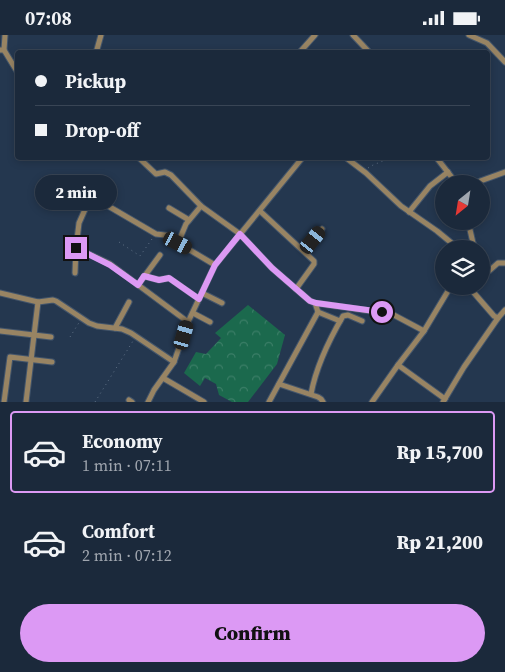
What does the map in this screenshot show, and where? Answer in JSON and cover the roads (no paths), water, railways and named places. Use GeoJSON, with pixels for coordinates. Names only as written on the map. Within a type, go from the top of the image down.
{"type":"FeatureCollection","features":[{"type":"Feature","properties":{"kind":"street"},"geometry":{"type":"LineString","coordinates":[[5,35],[2,50],[15,69]]}},
{"type":"Feature","properties":{"kind":"street"},"geometry":{"type":"LineString","coordinates":[[97,50],[101,35]]}},
{"type":"Feature","properties":{"kind":"street"},"geometry":{"type":"LineString","coordinates":[[302,50],[315,35]]}},
{"type":"Feature","properties":{"kind":"street"},"geometry":{"type":"LineString","coordinates":[[355,35],[368,50]]}},
{"type":"Feature","properties":{"kind":"street"},"geometry":{"type":"LineString","coordinates":[[469,35],[487,43],[505,62]]}},
{"type":"Feature","properties":{"kind":"street"},"geometry":{"type":"LineString","coordinates":[[141,160],[156,174],[169,173],[201,206],[240,234],[272,268],[316,303],[392,314],[424,331]]}},
{"type":"Feature","properties":{"kind":"street"},"geometry":{"type":"LineString","coordinates":[[148,402],[154,390],[174,362],[188,322],[215,265],[301,160]]}},
{"type":"Feature","properties":{"kind":"street"},"geometry":{"type":"LineString","coordinates":[[350,160],[396,202],[448,240]]}},
{"type":"Feature","properties":{"kind":"street"},"geometry":{"type":"LineString","coordinates":[[438,160],[450,175]]}},
{"type":"Feature","properties":{"kind":"street"},"geometry":{"type":"LineString","coordinates":[[409,212],[430,186],[448,172]]}},
{"type":"Feature","properties":{"kind":"street"},"geometry":{"type":"LineString","coordinates":[[490,177],[505,172]]}},
{"type":"Feature","properties":{"kind":"street"},"geometry":{"type":"LineString","coordinates":[[76,273],[79,223],[91,196],[89,183]]}},
{"type":"Feature","properties":{"kind":"street"},"geometry":{"type":"LineString","coordinates":[[91,196],[156,234],[173,236],[178,243],[215,265]]}},
{"type":"Feature","properties":{"kind":"street"},"geometry":{"type":"LineString","coordinates":[[178,243],[189,220],[201,206]]}},
{"type":"Feature","properties":{"kind":"street"},"geometry":{"type":"LineString","coordinates":[[169,208],[189,220]]}},
{"type":"Feature","properties":{"kind":"street"},"geometry":{"type":"LineString","coordinates":[[260,211],[315,263],[296,289]]}},
{"type":"Feature","properties":{"kind":"street"},"geometry":{"type":"LineString","coordinates":[[304,251],[322,229]]}},
{"type":"Feature","properties":{"kind":"street"},"geometry":{"type":"LineString","coordinates":[[76,248],[110,265],[188,322]]}},
{"type":"Feature","properties":{"kind":"street"},"geometry":{"type":"LineString","coordinates":[[138,285],[160,255]]}},
{"type":"Feature","properties":{"kind":"street"},"geometry":{"type":"LineString","coordinates":[[490,270],[498,263],[505,263]]}},
{"type":"Feature","properties":{"kind":"street"},"geometry":{"type":"LineString","coordinates":[[144,276],[159,280],[169,278],[201,296],[222,303]]}},
{"type":"Feature","properties":{"kind":"street"},"geometry":{"type":"LineString","coordinates":[[0,293],[38,302],[56,301],[81,319],[96,326],[122,329],[174,362]]}},
{"type":"Feature","properties":{"kind":"street"},"geometry":{"type":"LineString","coordinates":[[372,402],[424,331],[446,295]]}},
{"type":"Feature","properties":{"kind":"street"},"geometry":{"type":"LineString","coordinates":[[476,295],[491,313],[498,318]]}},
{"type":"Feature","properties":{"kind":"street"},"geometry":{"type":"LineString","coordinates":[[26,402],[38,302]]}},
{"type":"Feature","properties":{"kind":"street"},"geometry":{"type":"LineString","coordinates":[[115,328],[130,302]]}},
{"type":"Feature","properties":{"kind":"street"},"geometry":{"type":"LineString","coordinates":[[269,402],[318,312],[316,303]]}},
{"type":"Feature","properties":{"kind":"street"},"geometry":{"type":"LineString","coordinates":[[398,365],[444,401],[464,367],[505,310]]}},
{"type":"Feature","properties":{"kind":"street"},"geometry":{"type":"LineString","coordinates":[[318,312],[340,321]]}},
{"type":"Feature","properties":{"kind":"street"},"geometry":{"type":"LineString","coordinates":[[193,313],[210,322]]}},
{"type":"Feature","properties":{"kind":"street"},"geometry":{"type":"LineString","coordinates":[[311,394],[313,382],[323,355],[340,321],[345,315],[362,321]]}},
{"type":"Feature","properties":{"kind":"street"},"geometry":{"type":"LineString","coordinates":[[0,331],[51,337]]}},
{"type":"Feature","properties":{"kind":"street"},"geometry":{"type":"LineString","coordinates":[[4,402],[10,357],[52,362]]}},
{"type":"Feature","properties":{"kind":"street"},"geometry":{"type":"LineString","coordinates":[[163,378],[204,402]]}},
{"type":"Feature","properties":{"kind":"street"},"geometry":{"type":"LineString","coordinates":[[279,383],[311,394],[323,402]]}}]}
